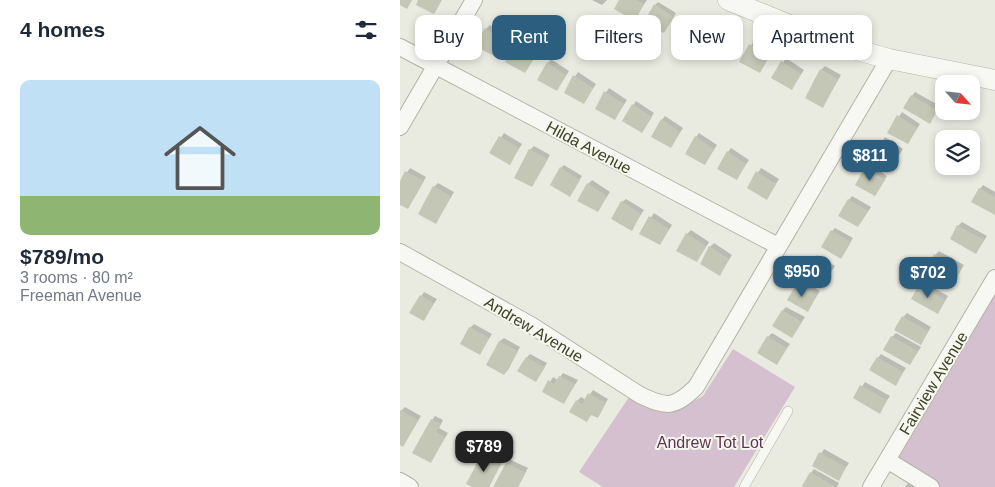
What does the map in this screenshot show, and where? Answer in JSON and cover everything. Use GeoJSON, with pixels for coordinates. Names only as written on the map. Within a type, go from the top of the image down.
{"type":"FeatureCollection","features":[{"type":"Feature","properties":{"kind":"street"},"geometry":{"type":"LineString","coordinates":[[400,127],[474,0]]}},
{"type":"Feature","properties":{"kind":"street"},"geometry":{"type":"LineString","coordinates":[[728,0],[839,45],[889,59],[995,80]]}},
{"type":"Feature","properties":{"kind":"street","name":"Hilda Avenue"},"geometry":{"type":"LineString","coordinates":[[400,46],[778,246]]}},
{"type":"Feature","properties":{"kind":"street"},"geometry":{"type":"LineString","coordinates":[[778,246],[889,59]]}},
{"type":"Feature","properties":{"kind":"street","name":"Andrew Avenue"},"geometry":{"type":"LineString","coordinates":[[400,252],[531,325],[640,394],[655,402],[668,405],[685,398],[696,386],[778,246]]}},
{"type":"Feature","properties":{"kind":"street","name":"Fairview Avenue"},"geometry":{"type":"LineString","coordinates":[[871,487],[995,278]]}},
{"type":"Feature","properties":{"kind":"street"},"geometry":{"type":"LineString","coordinates":[[887,460],[931,487]]}},
{"type":"Feature","properties":{"kind":"street"},"geometry":{"type":"LineString","coordinates":[[400,481],[410,487]]}},
{"type":"Feature","properties":{"kind":"lane"},"geometry":{"type":"LineString","coordinates":[[744,487],[788,411]]}},
{"type":"Feature","properties":{"kind":"green space"},"geometry":{"type":"Polygon","coordinates":[[[995,278],[995,487],[931,487],[887,460],[995,278]]]}},
{"type":"Feature","properties":{"kind":"green space","name":"Andrew Tot Lot"},"geometry":{"type":"Polygon","coordinates":[[[733,349],[795,387],[734,487],[603,487],[579,472],[629,397],[650,409],[668,412],[686,405],[703,396],[733,349]]]}},
{"type":"Feature","properties":{"kind":"building"},"geometry":{"type":"Polygon","coordinates":[[[400,0],[412,0],[407,9],[400,5],[400,0]]]}},
{"type":"Feature","properties":{"kind":"building"},"geometry":{"type":"Polygon","coordinates":[[[418,0],[442,0],[434,14],[416,5],[418,0]]]}},
{"type":"Feature","properties":{"kind":"building"},"geometry":{"type":"Polygon","coordinates":[[[619,0],[637,0],[644,4],[638,15],[624,15],[614,9],[619,0]]]}},
{"type":"Feature","properties":{"kind":"building"},"geometry":{"type":"Polygon","coordinates":[[[654,4],[671,15],[671,22],[664,33],[661,31],[661,15],[648,15],[654,4]]]}},
{"type":"Feature","properties":{"kind":"building"},"geometry":{"type":"Polygon","coordinates":[[[485,28],[492,33],[492,55],[482,50],[482,33],[485,28]]]}},
{"type":"Feature","properties":{"kind":"building"},"geometry":{"type":"Polygon","coordinates":[[[749,44],[753,47],[753,60],[767,60],[760,73],[739,62],[743,60],[743,55],[749,44]]]}},
{"type":"Feature","properties":{"kind":"building"},"geometry":{"type":"Polygon","coordinates":[[[506,60],[533,60],[525,73],[505,62],[506,60]]]}},
{"type":"Feature","properties":{"kind":"building"},"geometry":{"type":"Polygon","coordinates":[[[781,61],[801,74],[792,90],[771,78],[781,61]]]}},
{"type":"Feature","properties":{"kind":"building"},"geometry":{"type":"Polygon","coordinates":[[[547,62],[566,75],[557,91],[537,80],[547,62]]]}},
{"type":"Feature","properties":{"kind":"building"},"geometry":{"type":"Polygon","coordinates":[[[820,69],[838,79],[823,108],[805,98],[820,69]]]}},
{"type":"Feature","properties":{"kind":"building"},"geometry":{"type":"Polygon","coordinates":[[[573,75],[593,88],[584,104],[564,93],[573,75]]]}},
{"type":"Feature","properties":{"kind":"building"},"geometry":{"type":"Polygon","coordinates":[[[604,91],[624,104],[615,120],[595,109],[604,91]]]}},
{"type":"Feature","properties":{"kind":"building"},"geometry":{"type":"Polygon","coordinates":[[[911,95],[935,109],[935,114],[930,124],[903,108],[911,95]]]}},
{"type":"Feature","properties":{"kind":"building"},"geometry":{"type":"Polygon","coordinates":[[[632,104],[652,117],[642,133],[622,121],[632,104]]]}},
{"type":"Feature","properties":{"kind":"building"},"geometry":{"type":"Polygon","coordinates":[[[897,115],[917,128],[908,144],[887,133],[897,115]]]}},
{"type":"Feature","properties":{"kind":"building"},"geometry":{"type":"Polygon","coordinates":[[[661,119],[680,132],[671,148],[651,137],[661,119]]]}},
{"type":"Feature","properties":{"kind":"building"},"geometry":{"type":"Polygon","coordinates":[[[499,136],[519,148],[510,165],[489,153],[499,136]]]}},
{"type":"Feature","properties":{"kind":"building"},"geometry":{"type":"Polygon","coordinates":[[[695,136],[714,149],[705,165],[685,154],[695,136]]]}},
{"type":"Feature","properties":{"kind":"building"},"geometry":{"type":"Polygon","coordinates":[[[880,140],[900,153],[890,169],[870,157],[880,140]]]}},
{"type":"Feature","properties":{"kind":"building"},"geometry":{"type":"Polygon","coordinates":[[[529,149],[548,159],[532,187],[514,178],[529,149]]]}},
{"type":"Feature","properties":{"kind":"building"},"geometry":{"type":"Polygon","coordinates":[[[727,151],[746,164],[737,180],[717,169],[727,151]]]}},
{"type":"Feature","properties":{"kind":"building"},"geometry":{"type":"Polygon","coordinates":[[[560,167],[580,180],[570,197],[550,185],[560,167]]]}},
{"type":"Feature","properties":{"kind":"building"},"geometry":{"type":"Polygon","coordinates":[[[865,167],[885,180],[875,196],[855,185],[865,167]]]}},
{"type":"Feature","properties":{"kind":"building"},"geometry":{"type":"Polygon","coordinates":[[[405,171],[424,181],[408,209],[400,205],[400,181],[405,171]]]}},
{"type":"Feature","properties":{"kind":"building"},"geometry":{"type":"Polygon","coordinates":[[[756,171],[776,184],[767,200],[747,188],[756,171]]]}},
{"type":"Feature","properties":{"kind":"building"},"geometry":{"type":"Polygon","coordinates":[[[587,183],[607,196],[598,212],[577,201],[587,183]]]}},
{"type":"Feature","properties":{"kind":"building"},"geometry":{"type":"Polygon","coordinates":[[[433,186],[451,196],[436,224],[418,214],[433,186]]]}},
{"type":"Feature","properties":{"kind":"building"},"geometry":{"type":"Polygon","coordinates":[[[979,188],[995,197],[995,215],[971,202],[979,188]]]}},
{"type":"Feature","properties":{"kind":"building"},"geometry":{"type":"Polygon","coordinates":[[[848,199],[868,211],[858,227],[838,216],[848,199]]]}},
{"type":"Feature","properties":{"kind":"building"},"geometry":{"type":"Polygon","coordinates":[[[621,201],[641,214],[632,231],[611,219],[621,201]]]}},
{"type":"Feature","properties":{"kind":"building"},"geometry":{"type":"Polygon","coordinates":[[[649,216],[669,229],[660,245],[639,234],[649,216]]]}},
{"type":"Feature","properties":{"kind":"building"},"geometry":{"type":"Polygon","coordinates":[[[957,225],[984,240],[976,254],[950,239],[957,225]]]}},
{"type":"Feature","properties":{"kind":"building"},"geometry":{"type":"Polygon","coordinates":[[[831,230],[851,242],[841,259],[821,247],[831,230]]]}},
{"type":"Feature","properties":{"kind":"building"},"geometry":{"type":"Polygon","coordinates":[[[686,233],[706,246],[697,262],[676,251],[686,233]]]}},
{"type":"Feature","properties":{"kind":"building"},"geometry":{"type":"Polygon","coordinates":[[[709,246],[729,259],[720,276],[700,264],[709,246]]]}},
{"type":"Feature","properties":{"kind":"building"},"geometry":{"type":"Polygon","coordinates":[[[934,254],[961,269],[954,283],[927,268],[934,254]]]}},
{"type":"Feature","properties":{"kind":"building"},"geometry":{"type":"Polygon","coordinates":[[[812,258],[832,270],[822,286],[802,275],[812,258]]]}},
{"type":"Feature","properties":{"kind":"building"},"geometry":{"type":"Polygon","coordinates":[[[797,283],[817,295],[808,312],[787,300],[797,283]]]}},
{"type":"Feature","properties":{"kind":"building"},"geometry":{"type":"Polygon","coordinates":[[[919,285],[945,300],[938,314],[911,299],[919,285]]]}},
{"type":"Feature","properties":{"kind":"building"},"geometry":{"type":"Polygon","coordinates":[[[420,295],[434,303],[424,321],[409,313],[420,295]]]}},
{"type":"Feature","properties":{"kind":"building"},"geometry":{"type":"Polygon","coordinates":[[[782,310],[802,322],[792,338],[772,326],[782,310]]]}},
{"type":"Feature","properties":{"kind":"building"},"geometry":{"type":"Polygon","coordinates":[[[902,316],[928,331],[921,345],[894,330],[902,316]]]}},
{"type":"Feature","properties":{"kind":"building"},"geometry":{"type":"Polygon","coordinates":[[[469,327],[489,338],[480,355],[460,344],[469,327]]]}},
{"type":"Feature","properties":{"kind":"building"},"geometry":{"type":"Polygon","coordinates":[[[767,336],[787,348],[777,365],[757,353],[767,336]]]}},
{"type":"Feature","properties":{"kind":"building"},"geometry":{"type":"Polygon","coordinates":[[[891,336],[918,351],[910,365],[883,350],[891,336]]]}},
{"type":"Feature","properties":{"kind":"building"},"geometry":{"type":"Polygon","coordinates":[[[499,341],[518,351],[504,375],[486,365],[499,341]]]}},
{"type":"Feature","properties":{"kind":"building"},"geometry":{"type":"Polygon","coordinates":[[[526,357],[545,367],[536,382],[517,371],[526,357]]]}},
{"type":"Feature","properties":{"kind":"building"},"geometry":{"type":"Polygon","coordinates":[[[877,357],[903,372],[896,386],[869,370],[877,357]]]}},
{"type":"Feature","properties":{"kind":"building"},"geometry":{"type":"Polygon","coordinates":[[[559,376],[575,384],[564,404],[542,392],[548,380],[554,384],[559,376]]]}},
{"type":"Feature","properties":{"kind":"building"},"geometry":{"type":"Polygon","coordinates":[[[860,385],[887,400],[880,414],[853,398],[860,385]]]}},
{"type":"Feature","properties":{"kind":"building"},"geometry":{"type":"Polygon","coordinates":[[[588,393],[606,403],[598,418],[591,415],[587,422],[569,412],[576,400],[582,404],[588,393]]]}},
{"type":"Feature","properties":{"kind":"building"},"geometry":{"type":"Polygon","coordinates":[[[400,410],[418,420],[403,447],[400,445],[400,410]]]}},
{"type":"Feature","properties":{"kind":"building"},"geometry":{"type":"Polygon","coordinates":[[[431,419],[441,424],[436,432],[445,437],[431,463],[412,453],[431,419]]]}},
{"type":"Feature","properties":{"kind":"building"},"geometry":{"type":"Polygon","coordinates":[[[819,452],[846,467],[839,481],[812,466],[819,452]]]}},
{"type":"Feature","properties":{"kind":"building"},"geometry":{"type":"Polygon","coordinates":[[[482,454],[501,464],[488,487],[472,487],[466,484],[482,454]]]}},
{"type":"Feature","properties":{"kind":"building"},"geometry":{"type":"Polygon","coordinates":[[[506,463],[525,472],[518,487],[493,487],[506,463]]]}},
{"type":"Feature","properties":{"kind":"building"},"geometry":{"type":"Polygon","coordinates":[[[810,472],[836,487],[802,486],[810,472]]]}}]}
